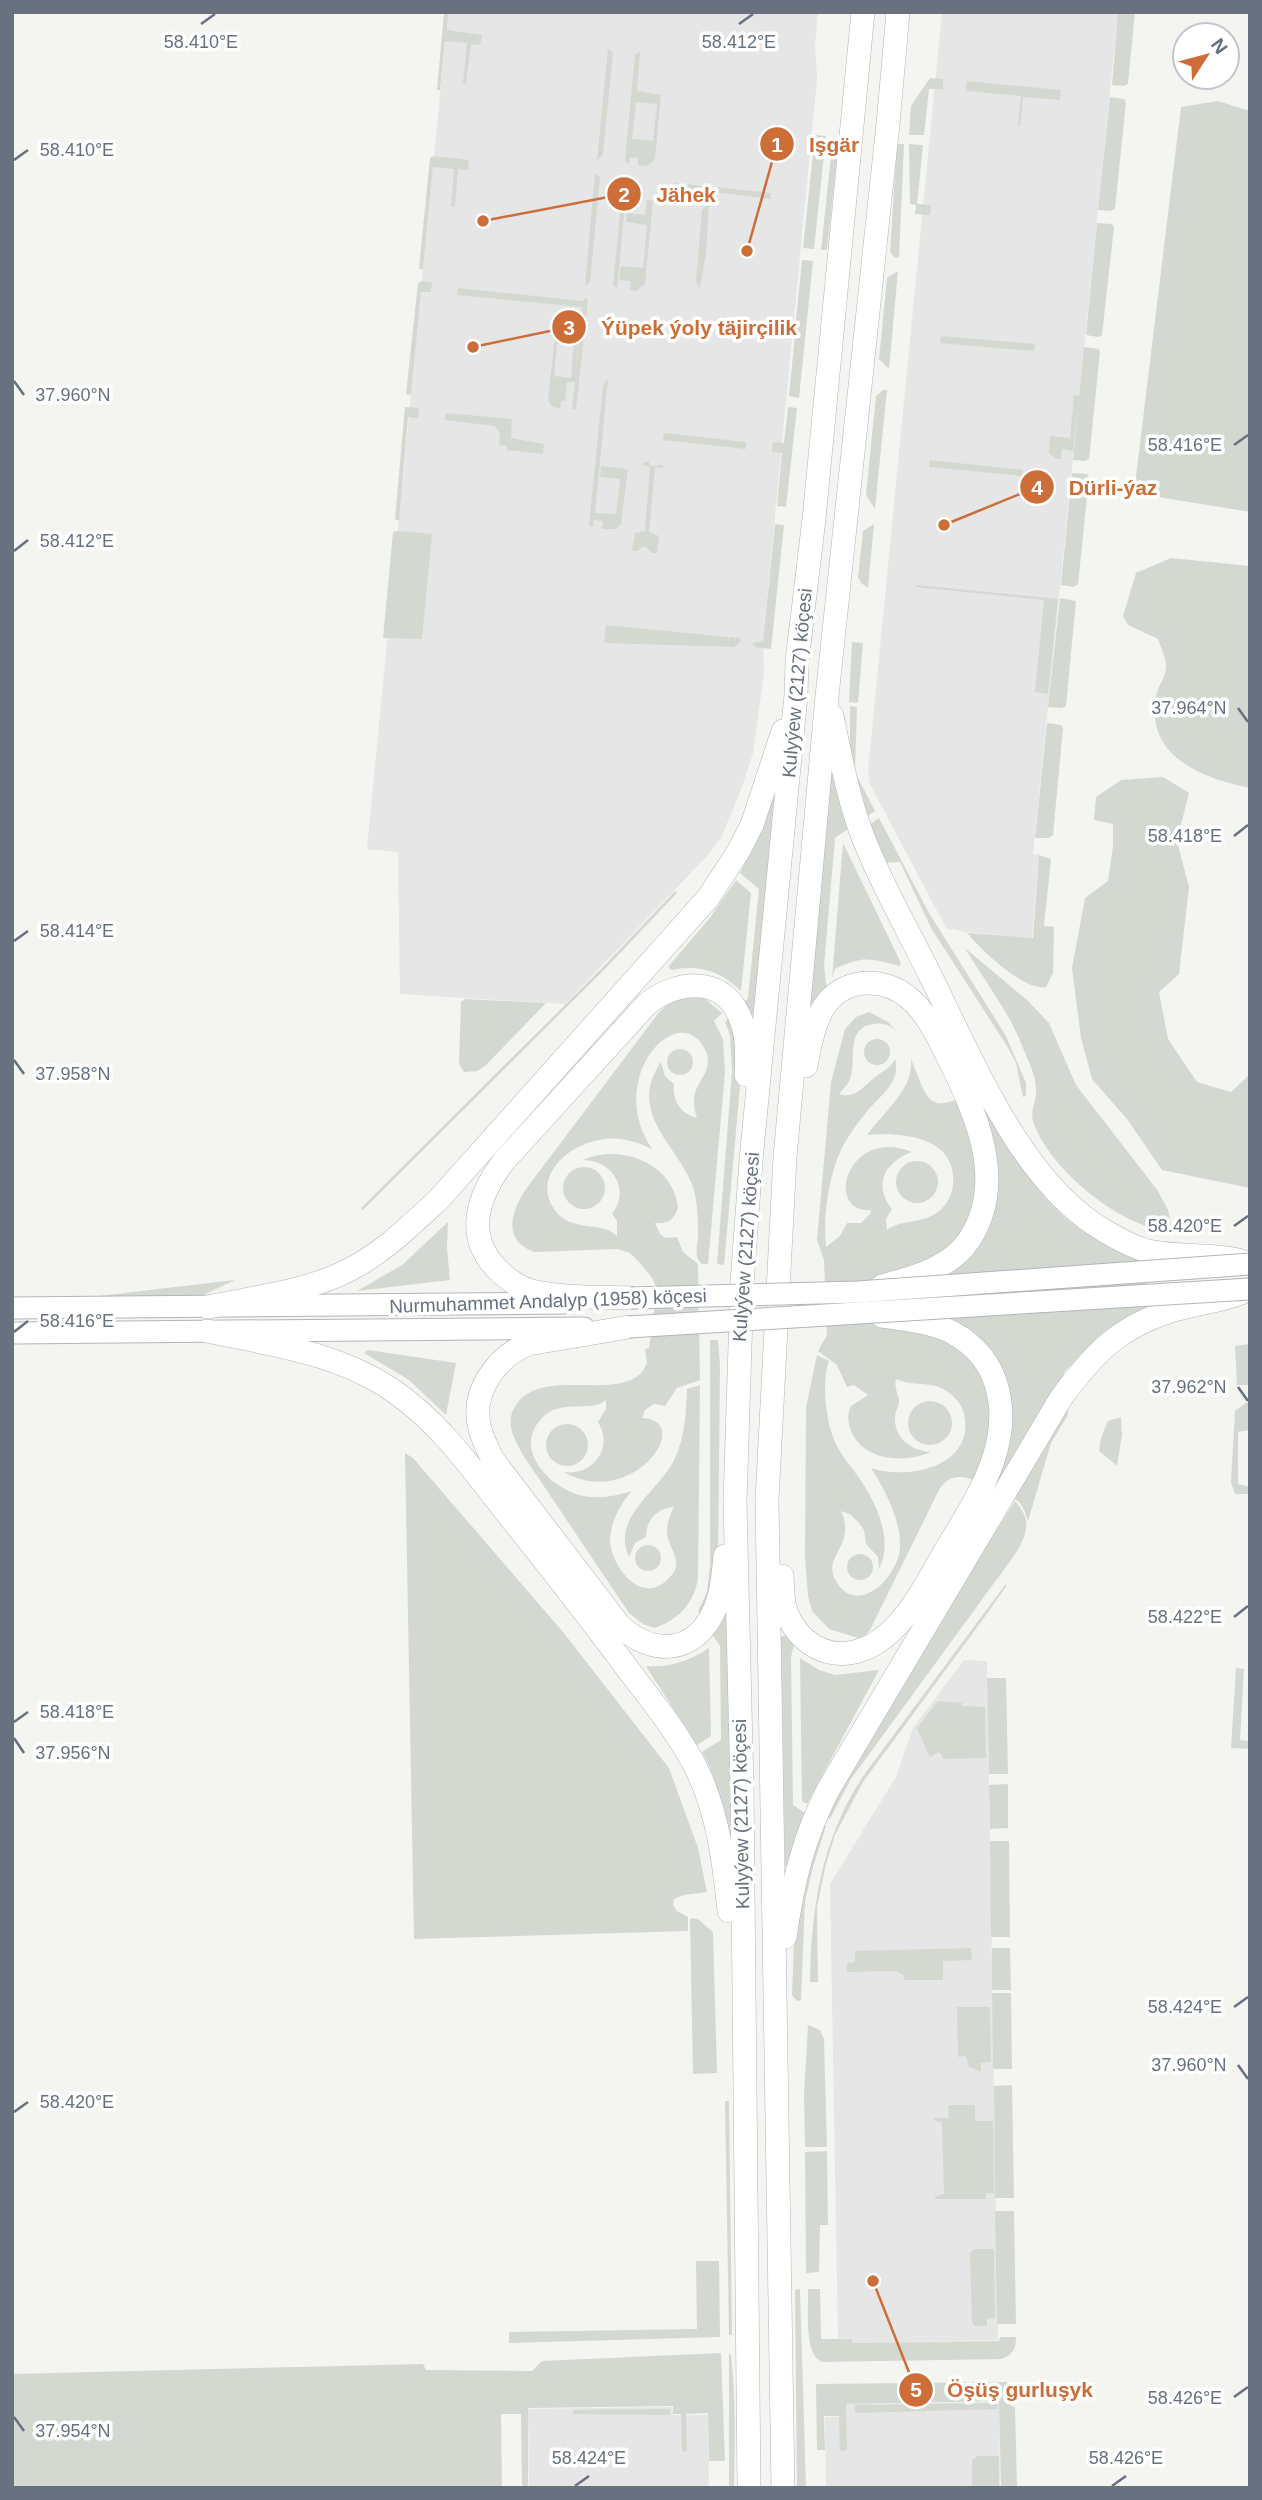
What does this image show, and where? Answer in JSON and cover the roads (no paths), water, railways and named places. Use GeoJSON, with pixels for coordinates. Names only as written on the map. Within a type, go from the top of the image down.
{"type":"FeatureCollection","features":[{"type":"Feature","properties":{"kind":"highway","name":"Kulyýew (2127) köçesi"},"geometry":{"type":"LineString","coordinates":[[749,2488],[735,1502],[742,1283],[797,661],[817,494],[863,12]]}},
{"type":"Feature","properties":{"kind":"highway","name":"Kulyýew (2127) köçesi"},"geometry":{"type":"LineString","coordinates":[[783,2488],[767,1500],[785,1157],[827,696],[898,12]]}},
{"type":"Feature","properties":{"kind":"highway"},"geometry":{"type":"LineString","coordinates":[[208,1307],[305,1287],[349,1270],[394,1241],[439,1199],[714,890],[752,825],[796,695]]}},
{"type":"Feature","properties":{"kind":"highway"},"geometry":{"type":"LineString","coordinates":[[827,696],[851,801],[861,831],[969,1075],[986,1158],[987,1194],[969,1241],[959,1252],[934,1268],[860,1302]]}},
{"type":"Feature","properties":{"kind":"highway"},"geometry":{"type":"LineString","coordinates":[[785,1157],[797,1127],[811,1041],[821,1011],[835,995],[847,988],[859,983],[879,983],[896,989],[918,1006],[1036,1166],[1065,1200],[1103,1230],[1150,1251],[1226,1256],[1250,1263]]}},
{"type":"Feature","properties":{"kind":"highway"},"geometry":{"type":"LineString","coordinates":[[631,1298],[536,1292],[517,1285],[485,1255],[479,1236],[478,1211],[486,1190],[503,1161],[647,1004],[667,990],[690,985],[711,988],[728,999],[740,1016],[747,1049],[741,1129],[751,1160]]}},
{"type":"Feature","properties":{"kind":"highway"},"geometry":{"type":"LineString","coordinates":[[767,1500],[779,1536],[784,1605],[792,1624],[808,1643],[833,1654],[851,1653],[866,1648],[903,1618],[1091,1358],[1122,1333],[1154,1317],[1225,1299],[1250,1289]]}},
{"type":"Feature","properties":{"kind":"highway"},"geometry":{"type":"LineString","coordinates":[[775,2017],[793,1883],[814,1817],[983,1509],[986,1476],[1000,1435],[1002,1405],[989,1366],[967,1342],[943,1328],[908,1320],[860,1302]]}},
{"type":"Feature","properties":{"kind":"highway"},"geometry":{"type":"LineString","coordinates":[[629,1327],[528,1343],[506,1356],[488,1377],[479,1401],[479,1427],[494,1460],[619,1625],[641,1642],[653,1646],[667,1647],[688,1641],[698,1633],[714,1612],[724,1569],[726,1526],[735,1502]]}},
{"type":"Feature","properties":{"kind":"highway"},"geometry":{"type":"LineString","coordinates":[[207,1331],[339,1362],[367,1374],[393,1390],[438,1430],[560,1579],[674,1730],[697,1769],[717,1824],[743,2004]]}},
{"type":"Feature","properties":{"kind":"main road","name":"Nurmuhammet Andalyp (1958) köçesi"},"geometry":{"type":"LineString","coordinates":[[12,1333],[629,1327],[1250,1263]]}},
{"type":"Feature","properties":{"kind":"main road","name":"Nurmuhammet Andalyp (1958) köçesi"},"geometry":{"type":"LineString","coordinates":[[12,1308],[570,1303],[631,1298],[860,1302],[1250,1289]]}},
{"type":"Feature","properties":{"kind":"place","name":"Jähek"},"geometry":{"type":"Point","coordinates":[483,221]}},
{"type":"Feature","properties":{"kind":"place","name":"Işgär"},"geometry":{"type":"Point","coordinates":[747,251]}},
{"type":"Feature","properties":{"kind":"place","name":"Ýüpek ýoly täjirçilik"},"geometry":{"type":"Point","coordinates":[473,347]}},
{"type":"Feature","properties":{"kind":"place","name":"Dürli-ýaz"},"geometry":{"type":"Point","coordinates":[944,525]}},
{"type":"Feature","properties":{"kind":"place","name":"Öşüş gurluşyk"},"geometry":{"type":"Point","coordinates":[873,2281]}}]}
